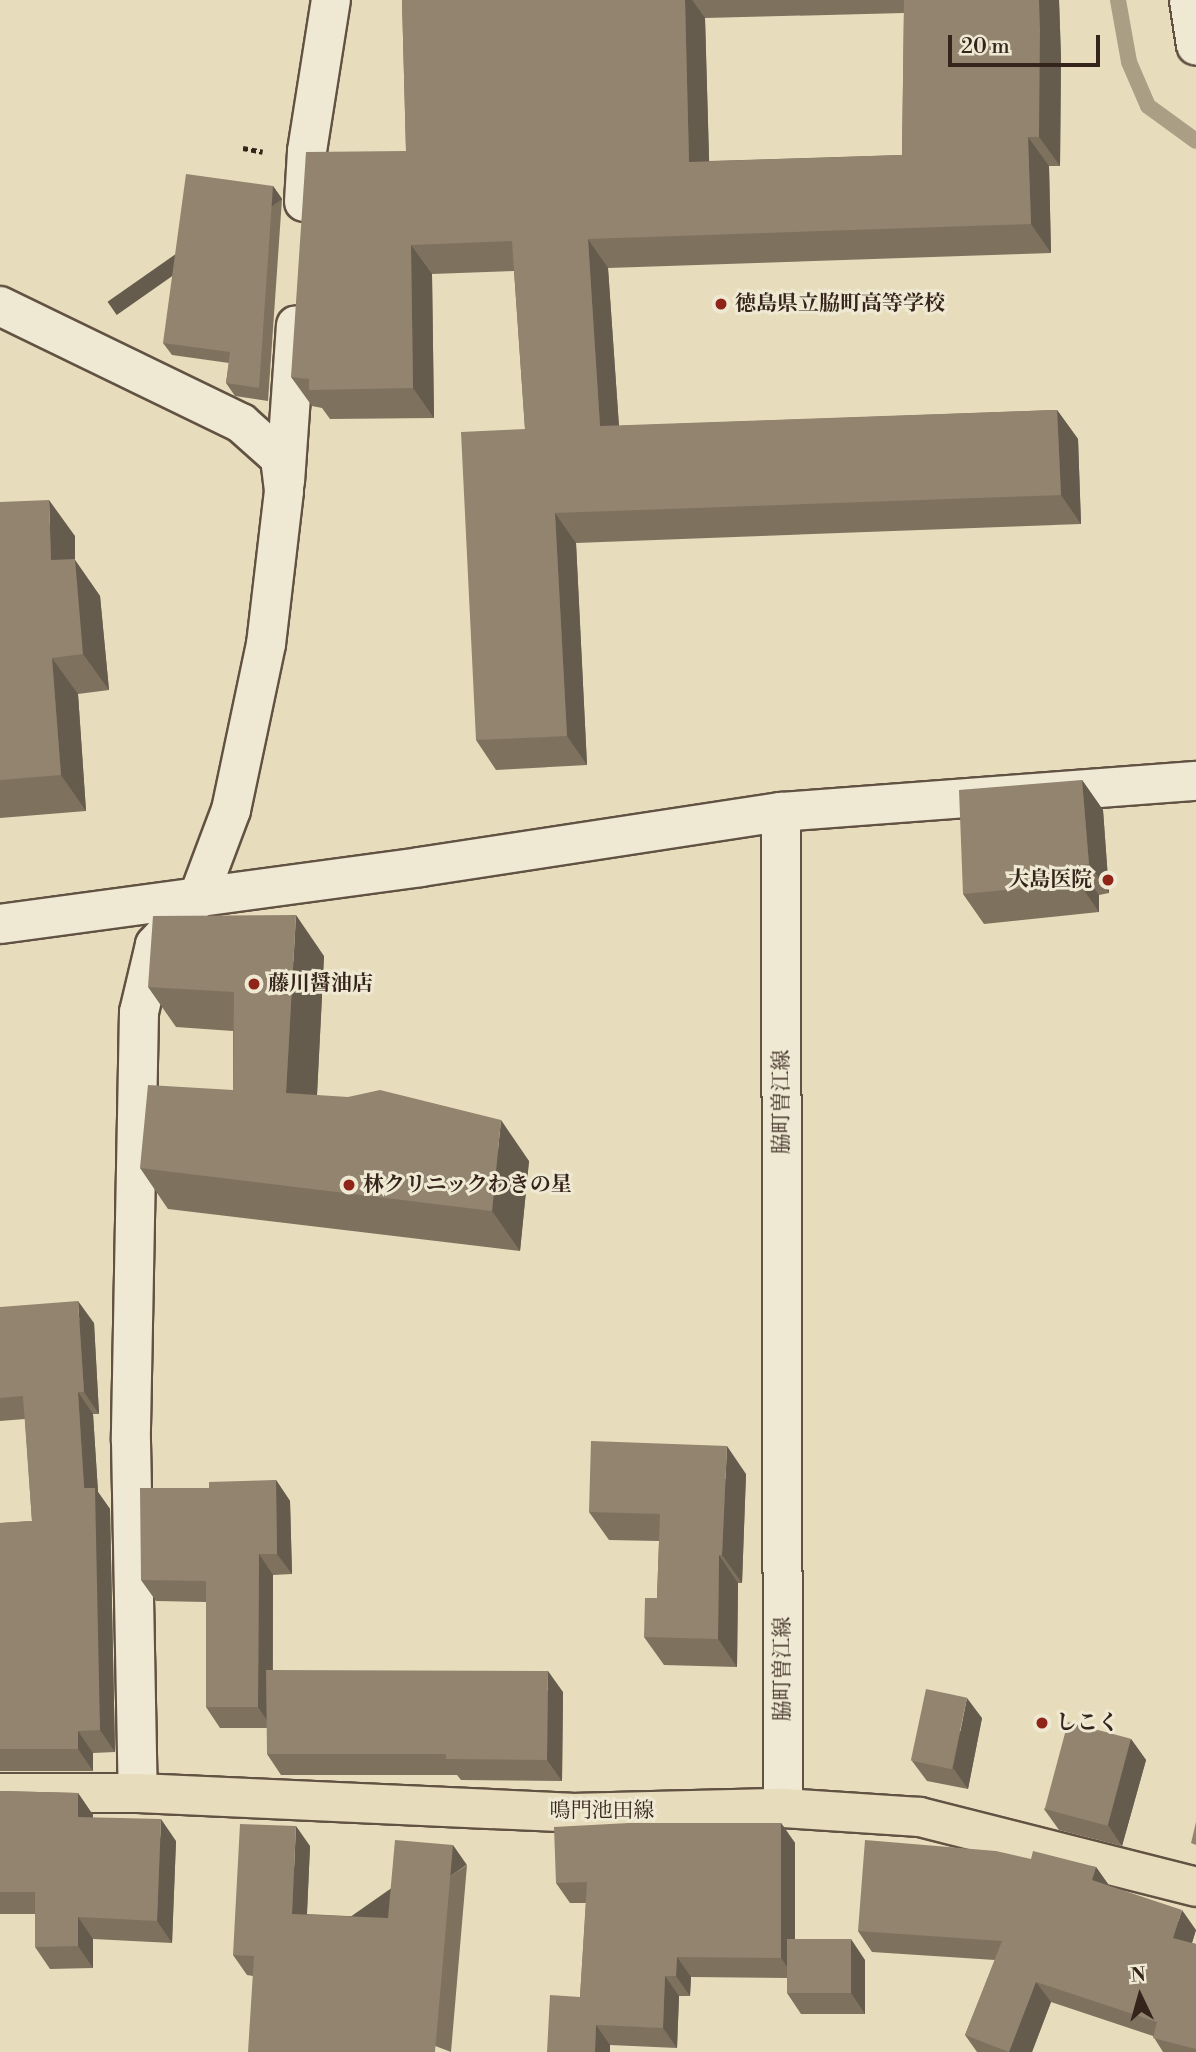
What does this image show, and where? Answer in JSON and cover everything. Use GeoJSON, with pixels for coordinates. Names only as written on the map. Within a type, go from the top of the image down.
{"type":"FeatureCollection","features":[{"type":"Feature","properties":{"kind":"main road","name":"鳴門池田線"},"geometry":{"type":"LineString","coordinates":[[0,1793],[138,1793],[571,1813],[783,1808],[920,1817],[1196,1887]]}},
{"type":"Feature","properties":{"kind":"street"},"geometry":{"type":"LineString","coordinates":[[301,244],[307,151],[331,0]]}},
{"type":"Feature","properties":{"kind":"street"},"geometry":{"type":"LineString","coordinates":[[1189,0],[1196,45]]}},
{"type":"Feature","properties":{"kind":"street"},"geometry":{"type":"LineString","coordinates":[[138,1793],[131,1441],[139,1012],[155,945],[198,898],[231,810],[237,784],[266,644],[284,491],[298,285]]}},
{"type":"Feature","properties":{"kind":"street"},"geometry":{"type":"LineString","coordinates":[[0,306],[241,423],[280,457],[284,491]]}},
{"type":"Feature","properties":{"kind":"street"},"geometry":{"type":"LineString","coordinates":[[0,924],[198,898],[781,812],[1196,781]]}},
{"type":"Feature","properties":{"kind":"street","name":"脇町曽江線"},"geometry":{"type":"LineString","coordinates":[[781,812],[783,1808]]}},
{"type":"Feature","properties":{"kind":"building"},"geometry":{"type":"Polygon","coordinates":[[[402,0],[685,0],[689,162],[902,155],[904,0],[1039,0],[1039,137],[1028,137],[1031,224],[588,239],[600,426],[1057,410],[1061,495],[555,513],[567,736],[476,740],[461,432],[525,429],[512,241],[411,245],[413,388],[309,390],[309,379],[291,377],[306,152],[406,151],[402,0]]]}},
{"type":"Feature","properties":{"kind":"building"},"geometry":{"type":"Polygon","coordinates":[[[186,174],[273,186],[259,388],[226,383],[230,352],[163,343],[186,174]]]}},
{"type":"Feature","properties":{"kind":"building"},"geometry":{"type":"Polygon","coordinates":[[[49,500],[51,560],[75,559],[83,654],[52,658],[61,775],[0,780],[0,502],[49,500]]]}},
{"type":"Feature","properties":{"kind":"building"},"geometry":{"type":"Polygon","coordinates":[[[1082,780],[1089,864],[1078,866],[1079,883],[963,894],[959,790],[1082,780]]]}},
{"type":"Feature","properties":{"kind":"building"},"geometry":{"type":"Polygon","coordinates":[[[296,915],[286,1093],[348,1097],[380,1090],[501,1120],[492,1211],[140,1168],[148,1085],[233,1090],[234,992],[148,987],[153,916],[296,915]]]}},
{"type":"Feature","properties":{"kind":"building"},"geometry":{"type":"Polygon","coordinates":[[[78,1301],[84,1392],[78,1392],[84,1488],[95,1488],[100,1730],[78,1731],[78,1749],[0,1749],[0,1523],[32,1521],[23,1396],[0,1398],[0,1307],[78,1301]]]}},
{"type":"Feature","properties":{"kind":"building"},"geometry":{"type":"Polygon","coordinates":[[[591,1441],[727,1446],[722,1555],[719,1555],[718,1639],[644,1637],[645,1598],[657,1598],[660,1514],[589,1512],[591,1441]]]}},
{"type":"Feature","properties":{"kind":"building"},"geometry":{"type":"Polygon","coordinates":[[[276,1480],[277,1554],[259,1554],[258,1707],[206,1707],[206,1581],[141,1580],[140,1488],[209,1488],[209,1482],[276,1480]]]}},
{"type":"Feature","properties":{"kind":"building"},"geometry":{"type":"Polygon","coordinates":[[[266,1670],[548,1671],[547,1760],[446,1759],[446,1754],[267,1754],[266,1670]]]}},
{"type":"Feature","properties":{"kind":"building"},"geometry":{"type":"Polygon","coordinates":[[[926,1689],[967,1698],[952,1769],[911,1760],[926,1689]]]}},
{"type":"Feature","properties":{"kind":"building"},"geometry":{"type":"Polygon","coordinates":[[[1068,1722],[1131,1739],[1107,1826],[1045,1809],[1068,1722]]]}},
{"type":"Feature","properties":{"kind":"building"},"geometry":{"type":"Polygon","coordinates":[[[0,1791],[78,1793],[78,1817],[161,1819],[157,1921],[78,1917],[78,1946],[35,1947],[35,1892],[0,1892],[0,1791]]]}},
{"type":"Feature","properties":{"kind":"building"},"geometry":{"type":"Polygon","coordinates":[[[1196,1822],[1196,1845],[1191,1843],[1196,1822]]]}},
{"type":"Feature","properties":{"kind":"building"},"geometry":{"type":"Polygon","coordinates":[[[629,1823],[781,1823],[781,1958],[677,1957],[676,1976],[665,1976],[663,2028],[596,2025],[595,2052],[547,2052],[550,1995],[580,1997],[587,1882],[556,1883],[554,1827],[629,1823]]]}},
{"type":"Feature","properties":{"kind":"building"},"geometry":{"type":"Polygon","coordinates":[[[240,1824],[296,1826],[292,1914],[388,1918],[395,1840],[453,1845],[435,2052],[248,2052],[254,1956],[233,1955],[240,1824]]]}},
{"type":"Feature","properties":{"kind":"building"},"geometry":{"type":"Polygon","coordinates":[[[865,1840],[996,1851],[1031,1859],[1033,1851],[1096,1867],[1092,1880],[1182,1910],[1173,1938],[1196,1944],[1196,2049],[1153,2038],[1157,2022],[1036,1982],[1009,2052],[965,2035],[1002,1941],[858,1931],[865,1840]]]}},
{"type":"Feature","properties":{"kind":"building"},"geometry":{"type":"Polygon","coordinates":[[[787,1939],[851,1939],[851,1993],[787,1993],[787,1939]]]}},
{"type":"Feature","properties":{"kind":"waterway"},"geometry":{"type":"LineString","coordinates":[[1118,0],[1129,62],[1148,106],[1196,141]]}},
{"type":"Feature","properties":{"kind":"place","name":"徳島県立脇町高等学校"},"geometry":{"type":"Point","coordinates":[721,304]}},
{"type":"Feature","properties":{"kind":"place","name":"大島医院"},"geometry":{"type":"Point","coordinates":[1108,880]}},
{"type":"Feature","properties":{"kind":"place","name":"藤川醤油店"},"geometry":{"type":"Point","coordinates":[254,984]}},
{"type":"Feature","properties":{"kind":"place","name":"林クリニックわきの星"},"geometry":{"type":"Point","coordinates":[349,1185]}},
{"type":"Feature","properties":{"kind":"place","name":"しこく"},"geometry":{"type":"Point","coordinates":[1042,1723]}}]}
